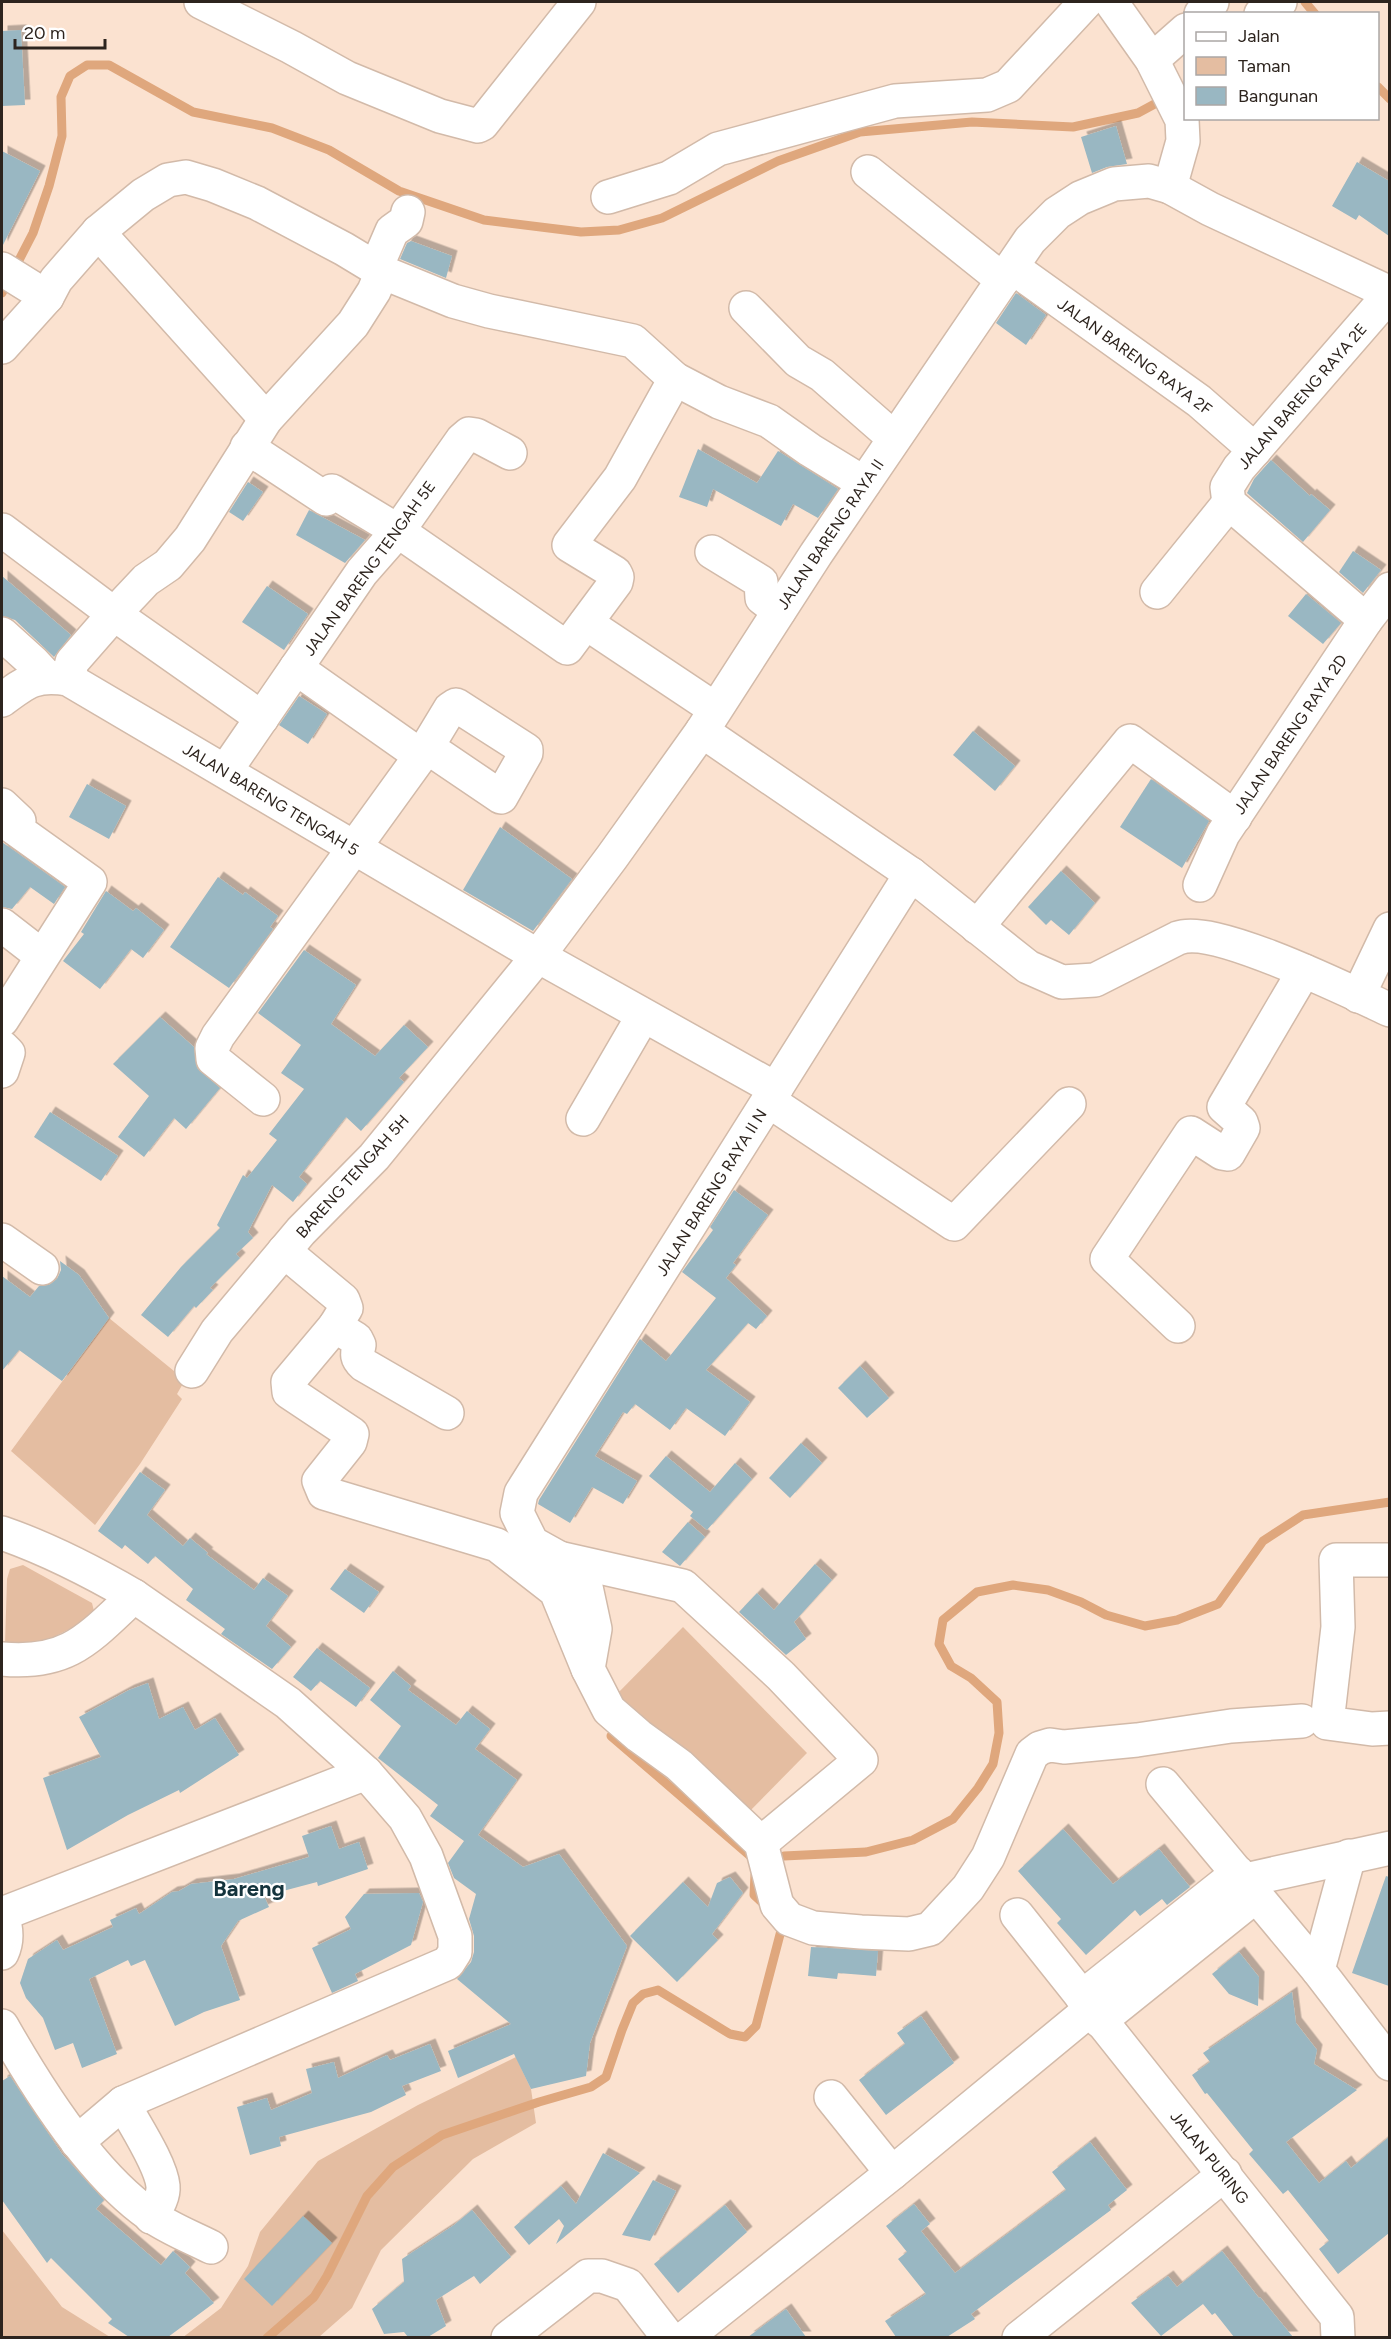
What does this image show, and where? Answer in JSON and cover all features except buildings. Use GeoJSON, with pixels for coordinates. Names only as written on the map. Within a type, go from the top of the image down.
{"type":"FeatureCollection","features":[{"type":"Feature","properties":{"kind":"street"},"geometry":{"type":"LineString","coordinates":[[201,2],[291,46],[347,78],[440,116],[477,126],[482,124],[579,2]]}},
{"type":"Feature","properties":{"kind":"street"},"geometry":{"type":"LineString","coordinates":[[608,197],[669,178],[718,150],[894,101],[987,95],[1008,86],[1086,2]]}},
{"type":"Feature","properties":{"kind":"street"},"geometry":{"type":"LineString","coordinates":[[1111,2],[1168,79],[1182,120],[1183,141],[1170,187]]}},
{"type":"Feature","properties":{"kind":"street"},"geometry":{"type":"LineString","coordinates":[[1264,12],[1280,2]]}},
{"type":"Feature","properties":{"kind":"street"},"geometry":{"type":"LineString","coordinates":[[1168,79],[1184,33]]}},
{"type":"Feature","properties":{"kind":"street","name":"JALAN BARENG RAYA 2F"},"geometry":{"type":"LineString","coordinates":[[868,172],[1007,273],[1199,401],[1255,450]]}},
{"type":"Feature","properties":{"kind":"street"},"geometry":{"type":"LineString","coordinates":[[2,347],[24,283],[56,280],[98,232],[143,195],[168,180],[186,177],[257,203],[379,270],[453,301],[489,311],[633,341],[675,379],[719,402],[769,421],[810,450],[864,483]]}},
{"type":"Feature","properties":{"kind":"street","name":"JALAN BARENG RAYA II"},"geometry":{"type":"LineString","coordinates":[[538,956],[612,857],[708,720],[894,438],[1030,240],[1057,213],[1080,198],[1114,184],[1149,181],[1170,187],[1210,209],[1389,293]]}},
{"type":"Feature","properties":{"kind":"street"},"geometry":{"type":"LineString","coordinates":[[2,700],[33,679],[57,677],[146,580],[168,565],[190,539],[266,419],[353,324],[374,291],[392,231],[406,220],[408,212]]}},
{"type":"Feature","properties":{"kind":"street"},"geometry":{"type":"LineString","coordinates":[[98,232],[266,419]]}},
{"type":"Feature","properties":{"kind":"street","name":"JALAN BARENG RAYA 2E"},"geometry":{"type":"LineString","coordinates":[[1229,503],[1227,487],[1239,468],[1389,293]]}},
{"type":"Feature","properties":{"kind":"street"},"geometry":{"type":"LineString","coordinates":[[746,308],[798,361],[822,375],[894,438]]}},
{"type":"Feature","properties":{"kind":"street"},"geometry":{"type":"LineString","coordinates":[[247,447],[326,500],[332,491],[398,531],[567,648],[616,582],[617,577],[615,573],[569,545],[620,478],[675,379]]}},
{"type":"Feature","properties":{"kind":"street","name":"JALAN BARENG TENGAH 5E"},"geometry":{"type":"LineString","coordinates":[[226,770],[362,572],[398,531],[462,440],[470,434],[476,435],[510,453]]}},
{"type":"Feature","properties":{"kind":"street"},"geometry":{"type":"LineString","coordinates":[[1157,592],[1229,503],[1366,620]]}},
{"type":"Feature","properties":{"kind":"street"},"geometry":{"type":"LineString","coordinates":[[2,530],[114,614],[262,718]]}},
{"type":"Feature","properties":{"kind":"street"},"geometry":{"type":"LineString","coordinates":[[712,552],[761,582],[762,598],[779,611]]}},
{"type":"Feature","properties":{"kind":"street","name":"JALAN BARENG RAYA 2D"},"geometry":{"type":"LineString","coordinates":[[1200,885],[1223,834],[1366,620],[1389,590]]}},
{"type":"Feature","properties":{"kind":"street"},"geometry":{"type":"LineString","coordinates":[[586,623],[1028,967],[1062,982],[1095,980],[1187,934],[1198,935],[1246,948],[1304,971],[1389,1010]]}},
{"type":"Feature","properties":{"kind":"street","name":"JALAN BARENG TENGAH 5"},"geometry":{"type":"LineString","coordinates":[[2,634],[33,662],[57,677],[226,770],[353,849],[643,1016],[772,1095],[954,1224],[1069,1104]]}},
{"type":"Feature","properties":{"kind":"street"},"geometry":{"type":"LineString","coordinates":[[262,1099],[213,1059],[212,1048],[218,1036],[424,752],[450,709],[456,705],[526,750],[501,797],[424,752],[296,668]]}},
{"type":"Feature","properties":{"kind":"street"},"geometry":{"type":"LineString","coordinates":[[977,927],[1130,741],[1235,817]]}},
{"type":"Feature","properties":{"kind":"street"},"geometry":{"type":"LineString","coordinates":[[2,806],[19,821],[13,827],[90,882],[2,1020]]}},
{"type":"Feature","properties":{"kind":"street","name":"JALAN BARENG RAYA II N"},"geometry":{"type":"LineString","coordinates":[[559,1558],[532,1543],[517,1513],[521,1494],[911,874]]}},
{"type":"Feature","properties":{"kind":"street"},"geometry":{"type":"LineString","coordinates":[[2,925],[42,956]]}},
{"type":"Feature","properties":{"kind":"street"},"geometry":{"type":"LineString","coordinates":[[1358,996],[1389,929]]}},
{"type":"Feature","properties":{"kind":"street","name":"BARENG TENGAH 5H"},"geometry":{"type":"LineString","coordinates":[[192,1371],[217,1331],[301,1231],[374,1156],[538,956]]}},
{"type":"Feature","properties":{"kind":"street"},"geometry":{"type":"LineString","coordinates":[[1178,1326],[1107,1259],[1191,1133],[1222,1153],[1228,1154],[1243,1128],[1241,1122],[1224,1107],[1304,971]]}},
{"type":"Feature","properties":{"kind":"street"},"geometry":{"type":"LineString","coordinates":[[583,1119],[643,1016]]}},
{"type":"Feature","properties":{"kind":"street"},"geometry":{"type":"LineString","coordinates":[[2,1047],[8,1053],[2,1071]]}},
{"type":"Feature","properties":{"kind":"street"},"geometry":{"type":"LineString","coordinates":[[2,1240],[42,1268]]}},
{"type":"Feature","properties":{"kind":"street"},"geometry":{"type":"LineString","coordinates":[[284,1251],[343,1300],[346,1308],[335,1326],[288,1382],[287,1388],[289,1392],[352,1434],[350,1442],[319,1481],[324,1493],[496,1545],[556,1591],[588,1669],[609,1710],[639,1736],[679,1764],[761,1843],[777,1905],[789,1919],[813,1928],[909,1934],[930,1929],[968,1888],[988,1857],[1032,1754],[1040,1748],[1050,1745],[1064,1747],[1137,1740],[1231,1726],[1302,1721]]}},
{"type":"Feature","properties":{"kind":"street"},"geometry":{"type":"LineString","coordinates":[[335,1326],[356,1339],[359,1345],[358,1360],[364,1365],[447,1413]]}},
{"type":"Feature","properties":{"kind":"street"},"geometry":{"type":"LineString","coordinates":[[2,1533],[93,1572],[134,1596],[288,1703],[366,1773],[405,1818],[426,1857],[455,1936],[455,1952],[448,1963],[123,2103],[77,2142]]}},
{"type":"Feature","properties":{"kind":"street"},"geometry":{"type":"LineString","coordinates":[[559,1558],[586,1587],[595,1629],[588,1669]]}},
{"type":"Feature","properties":{"kind":"street"},"geometry":{"type":"LineString","coordinates":[[559,1558],[683,1586],[781,1676],[861,1760],[761,1843]]}},
{"type":"Feature","properties":{"kind":"street"},"geometry":{"type":"LineString","coordinates":[[1389,1560],[1336,1560],[1338,1627],[1327,1723],[1372,1729],[1389,1728]]}},
{"type":"Feature","properties":{"kind":"street"},"geometry":{"type":"LineString","coordinates":[[2,1659],[27,1661],[69,1651],[134,1596]]}},
{"type":"Feature","properties":{"kind":"street"},"geometry":{"type":"LineString","coordinates":[[2,1953],[6,1939],[6,1926],[2,1915],[366,1773]]}},
{"type":"Feature","properties":{"kind":"street"},"geometry":{"type":"LineString","coordinates":[[1163,1784],[1318,1970],[1389,2064]]}},
{"type":"Feature","properties":{"kind":"street"},"geometry":{"type":"LineString","coordinates":[[686,2337],[892,2173],[1247,1883],[1348,1856],[1389,1848]]}},
{"type":"Feature","properties":{"kind":"street"},"geometry":{"type":"LineString","coordinates":[[1318,1970],[1348,1856]]}},
{"type":"Feature","properties":{"kind":"street","name":"JALAN PURING"},"geometry":{"type":"LineString","coordinates":[[1017,1915],[1225,2174],[1337,2327]]}},
{"type":"Feature","properties":{"kind":"street"},"geometry":{"type":"LineString","coordinates":[[2,2026],[18,2055],[77,2142],[122,2194],[151,2217],[211,2247]]}},
{"type":"Feature","properties":{"kind":"street"},"geometry":{"type":"LineString","coordinates":[[831,2097],[892,2173]]}},
{"type":"Feature","properties":{"kind":"street"},"geometry":{"type":"LineString","coordinates":[[123,2103],[159,2171],[163,2187],[161,2200],[151,2217]]}},
{"type":"Feature","properties":{"kind":"street"},"geometry":{"type":"LineString","coordinates":[[1019,2337],[1225,2174]]}},
{"type":"Feature","properties":{"kind":"street"},"geometry":{"type":"LineString","coordinates":[[508,2337],[588,2276],[602,2276],[628,2284],[669,2337]]}},
{"type":"Feature","properties":{"kind":"green space"},"geometry":{"type":"Polygon","coordinates":[[[109,1318],[185,1380],[177,1394],[182,1399],[140,1464],[95,1525],[11,1451],[109,1318]]]}},
{"type":"Feature","properties":{"kind":"green space"},"geometry":{"type":"Polygon","coordinates":[[[23,1565],[92,1603],[94,1611],[84,1622],[29,1649],[5,1643],[7,1579],[10,1569],[23,1565]]]}},
{"type":"Feature","properties":{"kind":"green space"},"geometry":{"type":"Polygon","coordinates":[[[683,1627],[807,1753],[743,1818],[613,1698],[683,1627]]]}},
{"type":"Feature","properties":{"kind":"green space"},"geometry":{"type":"Polygon","coordinates":[[[516,2057],[531,2089],[536,2123],[473,2159],[381,2250],[352,2308],[319,2337],[182,2338],[221,2308],[248,2266],[260,2232],[318,2161],[418,2105],[516,2057]]]}},
{"type":"Feature","properties":{"kind":"green space"},"geometry":{"type":"Polygon","coordinates":[[[2,2230],[62,2307],[110,2337],[2,2337],[2,2230]]]}},
{"type":"Feature","properties":{"kind":"waterway"},"geometry":{"type":"LineString","coordinates":[[1305,2],[1313,12]]}},
{"type":"Feature","properties":{"kind":"waterway"},"geometry":{"type":"LineString","coordinates":[[2,293],[33,233],[49,186],[62,136],[61,97],[70,76],[87,65],[109,65],[193,112],[272,128],[329,150],[399,191],[484,220],[581,232],[619,230],[662,218],[778,161],[860,132],[972,122],[1073,127],[1138,113],[1184,88]]}},
{"type":"Feature","properties":{"kind":"waterway"},"geometry":{"type":"LineString","coordinates":[[1379,88],[1390,99]]}},
{"type":"Feature","properties":{"kind":"waterway"},"geometry":{"type":"LineString","coordinates":[[770,1860],[784,1856],[866,1852],[913,1840],[953,1819],[978,1788],[993,1764],[999,1733],[997,1702],[971,1678],[951,1666],[939,1644],[943,1620],[977,1592],[1013,1585],[1048,1590],[1081,1602],[1106,1615],[1145,1626],[1177,1620],[1218,1604],[1263,1541],[1303,1515],[1390,1502]]}},
{"type":"Feature","properties":{"kind":"waterway"},"geometry":{"type":"LineString","coordinates":[[611,1736],[755,1860]]}},
{"type":"Feature","properties":{"kind":"waterway"},"geometry":{"type":"LineString","coordinates":[[755,1875],[754,1895],[767,1907]]}},
{"type":"Feature","properties":{"kind":"waterway"},"geometry":{"type":"LineString","coordinates":[[267,2338],[314,2297],[367,2196],[393,2167],[442,2135],[591,2087],[606,2077],[633,2003],[643,1994],[658,1990],[730,2034],[745,2037],[756,2026],[783,1923]]}},
{"type":"Feature","properties":{"kind":"district","name":"Bareng"},"geometry":{"type":"Point","coordinates":[249,1888]}}]}
